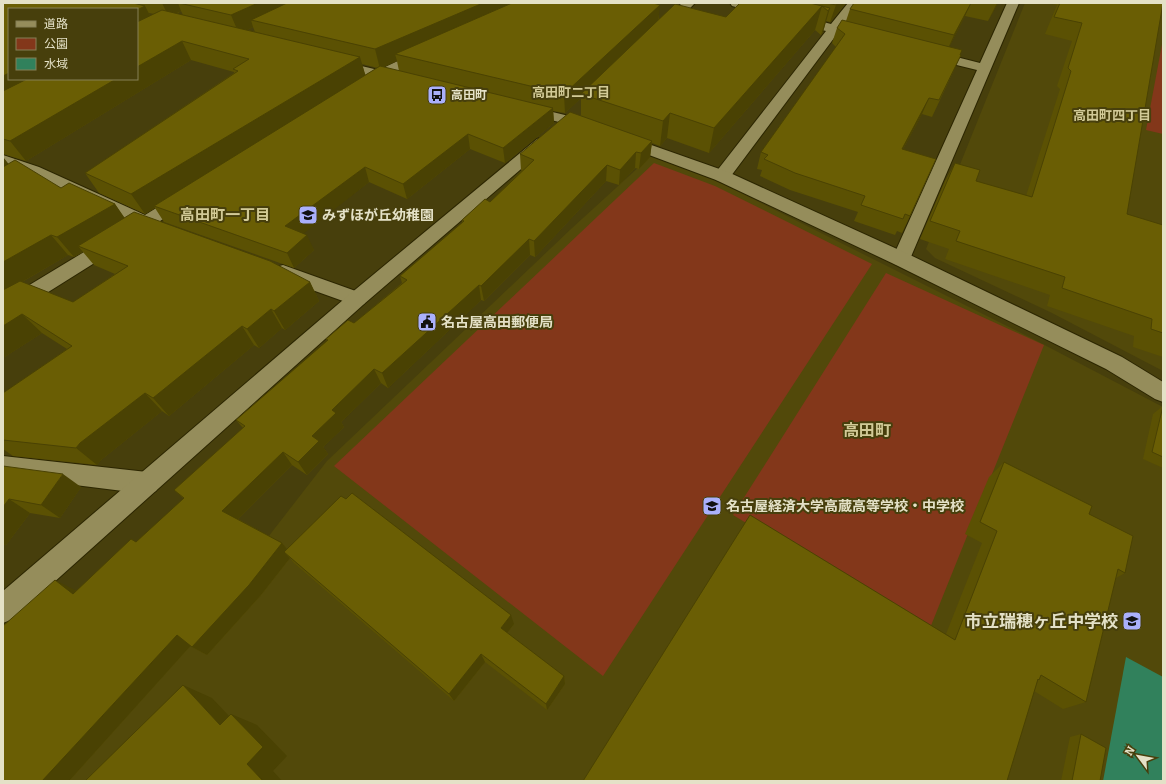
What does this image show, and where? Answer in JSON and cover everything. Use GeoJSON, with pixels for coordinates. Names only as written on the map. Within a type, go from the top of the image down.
{"type":"FeatureCollection","features":[{"type":"Feature","properties":{"kind":"street"},"geometry":{"type":"LineString","coordinates":[[649,42],[689,3]]}},
{"type":"Feature","properties":{"kind":"street"},"geometry":{"type":"LineString","coordinates":[[736,3],[880,41]]}},
{"type":"Feature","properties":{"kind":"street"},"geometry":{"type":"LineString","coordinates":[[722,176],[854,3]]}},
{"type":"Feature","properties":{"kind":"street"},"geometry":{"type":"LineString","coordinates":[[901,259],[1013,3]]}},
{"type":"Feature","properties":{"kind":"street"},"geometry":{"type":"LineString","coordinates":[[354,92],[381,75],[438,49]]}},
{"type":"Feature","properties":{"kind":"street"},"geometry":{"type":"LineString","coordinates":[[917,51],[984,68]]}},
{"type":"Feature","properties":{"kind":"street"},"geometry":{"type":"LineString","coordinates":[[318,59],[411,82]]}},
{"type":"Feature","properties":{"kind":"street"},"geometry":{"type":"LineString","coordinates":[[3,609],[357,299],[568,120],[586,103]]}},
{"type":"Feature","properties":{"kind":"street"},"geometry":{"type":"LineString","coordinates":[[508,106],[568,120],[722,176],[901,259],[1114,363],[1163,393]]}},
{"type":"Feature","properties":{"kind":"street"},"geometry":{"type":"LineString","coordinates":[[3,160],[33,171],[146,223],[175,234]]}},
{"type":"Feature","properties":{"kind":"street"},"geometry":{"type":"LineString","coordinates":[[15,181],[33,171]]}},
{"type":"Feature","properties":{"kind":"street"},"geometry":{"type":"LineString","coordinates":[[3,311],[200,189]]}},
{"type":"Feature","properties":{"kind":"street"},"geometry":{"type":"LineString","coordinates":[[270,268],[357,299]]}},
{"type":"Feature","properties":{"kind":"street"},"geometry":{"type":"LineString","coordinates":[[3,466],[147,483]]}},
{"type":"Feature","properties":{"kind":"shaded area"},"geometry":{"type":"Polygon","coordinates":[[[1025,3],[1163,3],[1163,371],[1052,313],[935,258],[926,249],[1025,3]]]}},
{"type":"Feature","properties":{"kind":"shaded area","name":"名古屋経済大学高蔵高等学校・中学校"},"geometry":{"type":"Polygon","coordinates":[[[651,156],[715,180],[1035,340],[1163,407],[1163,781],[56,781],[258,550],[327,461],[571,229],[651,156]]]}},
{"type":"Feature","properties":{"kind":"green space"},"geometry":{"type":"Polygon","coordinates":[[[1163,39],[1163,134],[1146,130],[1163,39]]]}},
{"type":"Feature","properties":{"kind":"green space"},"geometry":{"type":"Polygon","coordinates":[[[654,163],[715,186],[872,264],[603,676],[334,466],[654,163]]]}},
{"type":"Feature","properties":{"kind":"green space"},"geometry":{"type":"Polygon","coordinates":[[[886,273],[1044,345],[928,633],[733,515],[886,273]]]}},
{"type":"Feature","properties":{"kind":"water"},"geometry":{"type":"Polygon","coordinates":[[[1126,657],[1163,677],[1163,781],[1103,781],[1126,657]]]}},
{"type":"Feature","properties":{"kind":"building"},"geometry":{"type":"Polygon","coordinates":[[[3,3],[133,3],[145,6],[138,10],[138,8],[8,8],[8,74],[3,76],[3,3]]]}},
{"type":"Feature","properties":{"kind":"building"},"geometry":{"type":"Polygon","coordinates":[[[179,3],[258,3],[231,15],[179,3]]]}},
{"type":"Feature","properties":{"kind":"building"},"geometry":{"type":"Polygon","coordinates":[[[287,3],[483,3],[375,49],[251,20],[287,3]]]}},
{"type":"Feature","properties":{"kind":"building"},"geometry":{"type":"Polygon","coordinates":[[[512,3],[653,3],[660,5],[564,94],[395,54],[512,3]]]}},
{"type":"Feature","properties":{"kind":"building"},"geometry":{"type":"Polygon","coordinates":[[[740,3],[810,3],[822,6],[714,128],[670,113],[663,121],[581,94],[675,4],[726,17],[740,3]]]}},
{"type":"Feature","properties":{"kind":"building"},"geometry":{"type":"Polygon","coordinates":[[[854,3],[971,3],[954,35],[850,9],[854,3]]]}},
{"type":"Feature","properties":{"kind":"building"},"geometry":{"type":"Polygon","coordinates":[[[1060,3],[1163,3],[1127,214],[1163,225],[1163,333],[1151,329],[1152,319],[1062,288],[1065,277],[956,241],[960,231],[930,221],[955,163],[980,170],[976,181],[1032,197],[1071,71],[1068,68],[1082,23],[1054,17],[1060,3]]]}},
{"type":"Feature","properties":{"kind":"building"},"geometry":{"type":"Polygon","coordinates":[[[822,6],[830,8],[828,11],[822,6]]]}},
{"type":"Feature","properties":{"kind":"building"},"geometry":{"type":"Polygon","coordinates":[[[162,10],[360,57],[131,194],[85,173],[238,71],[233,69],[249,59],[182,41],[138,66],[138,22],[162,10]]]}},
{"type":"Feature","properties":{"kind":"building"},"geometry":{"type":"Polygon","coordinates":[[[842,20],[962,50],[939,100],[929,98],[902,149],[936,159],[910,216],[905,214],[903,219],[861,205],[865,196],[795,173],[764,159],[768,155],[761,152],[845,34],[837,28],[842,20]]]}},
{"type":"Feature","properties":{"kind":"building"},"geometry":{"type":"Polygon","coordinates":[[[380,66],[553,108],[503,148],[468,134],[403,184],[365,167],[285,226],[307,235],[287,253],[154,206],[380,66]]]}},
{"type":"Feature","properties":{"kind":"building"},"geometry":{"type":"Polygon","coordinates":[[[25,80],[114,80],[10,141],[3,139],[3,91],[25,80]]]}},
{"type":"Feature","properties":{"kind":"building"},"geometry":{"type":"Polygon","coordinates":[[[570,112],[652,141],[641,153],[636,152],[620,170],[607,165],[534,241],[529,239],[481,286],[479,285],[382,373],[374,369],[332,410],[336,413],[312,436],[319,441],[298,462],[283,452],[222,511],[282,543],[249,585],[192,647],[177,635],[42,781],[3,781],[3,626],[55,580],[73,594],[131,539],[136,542],[184,498],[174,490],[245,426],[236,420],[328,340],[326,339],[348,320],[354,323],[407,280],[400,276],[464,221],[462,220],[485,199],[490,202],[534,160],[520,154],[570,112]]]}},
{"type":"Feature","properties":{"kind":"building"},"geometry":{"type":"Polygon","coordinates":[[[15,160],[61,188],[69,183],[115,204],[57,237],[51,235],[3,262],[3,167],[15,160]]]}},
{"type":"Feature","properties":{"kind":"building"},"geometry":{"type":"Polygon","coordinates":[[[134,212],[270,261],[310,282],[274,311],[271,309],[247,329],[242,326],[153,398],[145,393],[80,443],[76,448],[3,440],[3,393],[72,346],[22,314],[3,326],[3,290],[20,281],[73,302],[128,266],[78,246],[134,212]]]}},
{"type":"Feature","properties":{"kind":"building"},"geometry":{"type":"Polygon","coordinates":[[[1163,406],[1163,457],[1152,452],[1163,406]]]}},
{"type":"Feature","properties":{"kind":"building"},"geometry":{"type":"Polygon","coordinates":[[[1004,462],[1092,506],[1089,514],[1133,536],[1125,573],[1118,569],[1086,702],[1041,675],[1039,680],[1038,679],[1007,781],[583,781],[750,515],[955,640],[997,531],[980,522],[1004,462]]]}},
{"type":"Feature","properties":{"kind":"building"},"geometry":{"type":"Polygon","coordinates":[[[3,466],[63,474],[41,505],[9,499],[3,507],[3,466]]]}},
{"type":"Feature","properties":{"kind":"building"},"geometry":{"type":"Polygon","coordinates":[[[352,493],[511,615],[501,628],[564,676],[546,704],[481,654],[449,694],[284,552],[341,496],[346,499],[352,493]]]}},
{"type":"Feature","properties":{"kind":"building"},"geometry":{"type":"Polygon","coordinates":[[[183,685],[220,725],[231,714],[263,747],[247,764],[263,781],[85,781],[183,685]]]}},
{"type":"Feature","properties":{"kind":"building"},"geometry":{"type":"Polygon","coordinates":[[[1081,734],[1106,748],[1100,781],[1072,781],[1081,734]]]}},
{"type":"Feature","properties":{"kind":"place","name":"高田町"},"geometry":{"type":"Point","coordinates":[437,95]}},
{"type":"Feature","properties":{"kind":"place","name":"みずほが丘幼稚園"},"geometry":{"type":"Point","coordinates":[308,215]}},
{"type":"Feature","properties":{"kind":"place","name":"名古屋高田郵便局"},"geometry":{"type":"Point","coordinates":[427,322]}},
{"type":"Feature","properties":{"kind":"place","name":"名古屋経済大学高蔵高等学校・中学校"},"geometry":{"type":"Point","coordinates":[712,506]}},
{"type":"Feature","properties":{"kind":"place","name":"市立瑞穂ヶ丘中学校"},"geometry":{"type":"Point","coordinates":[1132,621]}},
{"type":"Feature","properties":{"kind":"district","name":"高田町二丁目"},"geometry":{"type":"Point","coordinates":[571,92]}},
{"type":"Feature","properties":{"kind":"district","name":"高田町四丁目"},"geometry":{"type":"Point","coordinates":[1112,115]}},
{"type":"Feature","properties":{"kind":"district","name":"高田町一丁目"},"geometry":{"type":"Point","coordinates":[225,215]}},
{"type":"Feature","properties":{"kind":"district","name":"高田町"},"geometry":{"type":"Point","coordinates":[867,430]}}]}
